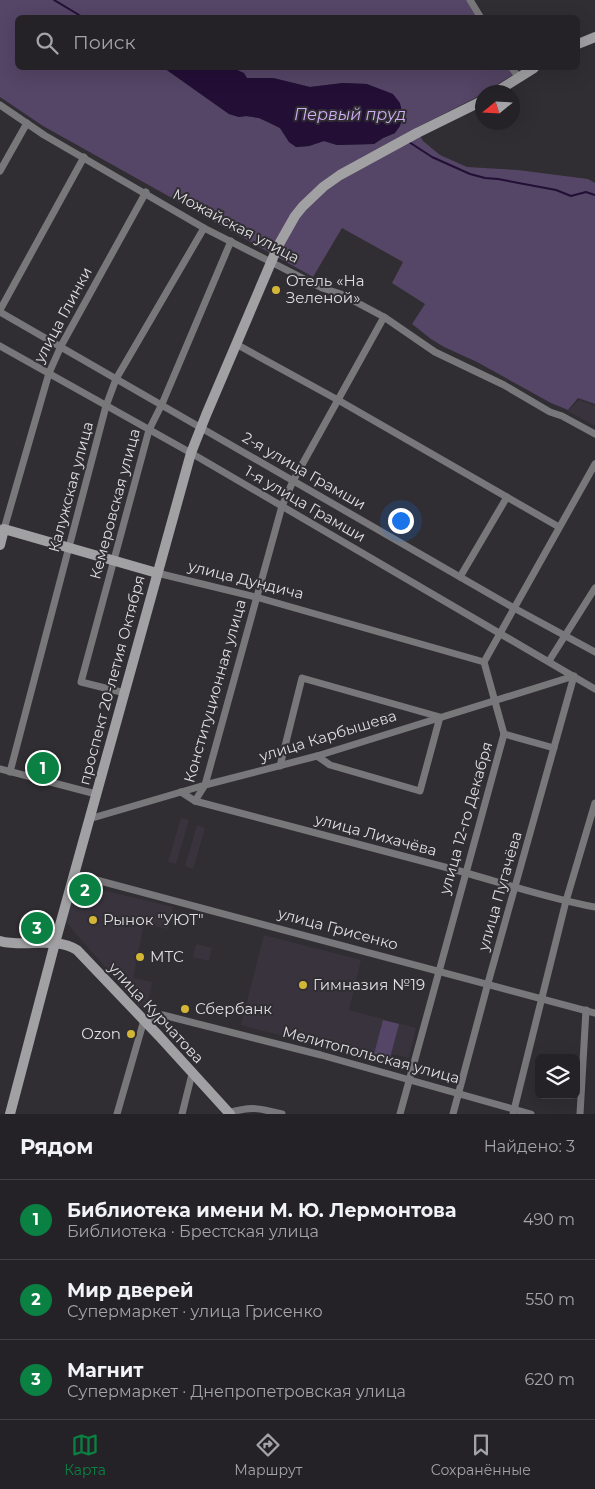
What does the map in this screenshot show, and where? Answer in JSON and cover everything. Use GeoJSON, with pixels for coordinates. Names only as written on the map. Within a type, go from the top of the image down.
{"type":"FeatureCollection","features":[{"type":"Feature","properties":{"kind":"street"},"geometry":{"type":"LineString","coordinates":[[470,0],[479,15]]}},
{"type":"Feature","properties":{"kind":"street"},"geometry":{"type":"LineString","coordinates":[[580,43],[595,37]]}},
{"type":"Feature","properties":{"kind":"street"},"geometry":{"type":"LineString","coordinates":[[513,70],[519,78]]}},
{"type":"Feature","properties":{"kind":"street"},"geometry":{"type":"LineString","coordinates":[[508,85],[531,70]]}},
{"type":"Feature","properties":{"kind":"street","name":"проспект 20-летия Октября"},"geometry":{"type":"LineString","coordinates":[[10,1114],[55,943],[191,453],[271,262],[295,216],[323,187],[417,133],[475,104]]}},
{"type":"Feature","properties":{"kind":"street","name":"Можайская улица"},"geometry":{"type":"LineString","coordinates":[[0,105],[204,228],[322,288],[341,294],[384,317],[435,352],[504,385],[550,412],[562,416],[595,434]]}},
{"type":"Feature","properties":{"kind":"street"},"geometry":{"type":"LineString","coordinates":[[0,171],[27,123]]}},
{"type":"Feature","properties":{"kind":"street"},"geometry":{"type":"LineString","coordinates":[[0,311],[84,157]]}},
{"type":"Feature","properties":{"kind":"street","name":"улица Глинки"},"geometry":{"type":"LineString","coordinates":[[0,545],[2,529],[49,373],[60,346],[146,192]]}},
{"type":"Feature","properties":{"kind":"street","name":"Калужская улица"},"geometry":{"type":"LineString","coordinates":[[10,772],[106,406],[116,379],[204,228]]}},
{"type":"Feature","properties":{"kind":"street","name":"Кемеровская улица"},"geometry":{"type":"LineString","coordinates":[[125,693],[81,682],[149,430],[162,404],[231,241]]}},
{"type":"Feature","properties":{"kind":"street","name":"2-я улица Грамши"},"geometry":{"type":"LineString","coordinates":[[0,311],[514,608],[595,652]]}},
{"type":"Feature","properties":{"kind":"street","name":"Конституционная улица"},"geometry":{"type":"LineString","coordinates":[[195,800],[205,785],[282,506],[293,481],[384,317]]}},
{"type":"Feature","properties":{"kind":"street"},"geometry":{"type":"LineString","coordinates":[[236,344],[338,400],[559,527]]}},
{"type":"Feature","properties":{"kind":"street","name":"1-я улица Грамши"},"geometry":{"type":"LineString","coordinates":[[0,346],[191,453],[595,689]]}},
{"type":"Feature","properties":{"kind":"street"},"geometry":{"type":"LineString","coordinates":[[484,662],[595,464]]}},
{"type":"Feature","properties":{"kind":"street"},"geometry":{"type":"LineString","coordinates":[[460,577],[507,497]]}},
{"type":"Feature","properties":{"kind":"street","name":"улица Дундича"},"geometry":{"type":"LineString","coordinates":[[2,529],[157,573],[256,597],[484,662]]}},
{"type":"Feature","properties":{"kind":"street"},"geometry":{"type":"LineString","coordinates":[[549,661],[595,588]]}},
{"type":"Feature","properties":{"kind":"street","name":"улица 12-го Декабря"},"geometry":{"type":"LineString","coordinates":[[400,1114],[504,734],[484,662]]}},
{"type":"Feature","properties":{"kind":"street","name":"улица Карбышева"},"geometry":{"type":"LineString","coordinates":[[89,819],[205,785],[317,756],[574,676]]}},
{"type":"Feature","properties":{"kind":"street","name":"улица Пугачёва"},"geometry":{"type":"LineString","coordinates":[[453,1114],[574,676]]}},
{"type":"Feature","properties":{"kind":"street"},"geometry":{"type":"LineString","coordinates":[[280,766],[302,678],[440,717],[420,791],[330,764],[317,756]]}},
{"type":"Feature","properties":{"kind":"street"},"geometry":{"type":"LineString","coordinates":[[504,734],[554,748]]}},
{"type":"Feature","properties":{"kind":"street"},"geometry":{"type":"LineString","coordinates":[[0,769],[96,794]]}},
{"type":"Feature","properties":{"kind":"street","name":"улица Лихачёва"},"geometry":{"type":"LineString","coordinates":[[182,792],[195,800],[566,902],[595,907]]}},
{"type":"Feature","properties":{"kind":"street"},"geometry":{"type":"LineString","coordinates":[[513,1112],[566,902],[595,803]]}},
{"type":"Feature","properties":{"kind":"street","name":"улица Грисенко"},"geometry":{"type":"LineString","coordinates":[[74,874],[440,970],[595,1013]]}},
{"type":"Feature","properties":{"kind":"street"},"geometry":{"type":"LineString","coordinates":[[0,941],[25,944],[55,943]]}},
{"type":"Feature","properties":{"kind":"street","name":"улица Курчатова"},"geometry":{"type":"LineString","coordinates":[[55,943],[67,944],[77,950],[229,1113]]}},
{"type":"Feature","properties":{"kind":"street"},"geometry":{"type":"LineString","coordinates":[[580,1114],[586,1010]]}},
{"type":"Feature","properties":{"kind":"street","name":"Мелитопольская улица"},"geometry":{"type":"LineString","coordinates":[[144,1020],[163,1015],[409,1079],[513,1112],[531,1114]]}},
{"type":"Feature","properties":{"kind":"street"},"geometry":{"type":"LineString","coordinates":[[117,1114],[144,1020]]}},
{"type":"Feature","properties":{"kind":"street"},"geometry":{"type":"LineString","coordinates":[[182,1114],[192,1074]]}},
{"type":"Feature","properties":{"kind":"street"},"geometry":{"type":"LineString","coordinates":[[229,1113],[244,1108],[258,1108],[282,1114]]}},
{"type":"Feature","properties":{"kind":"shaded area"},"geometry":{"type":"Polygon","coordinates":[[[0,0],[470,0],[480,15],[15,15],[15,70],[167,70],[229,114],[239,117],[259,118],[280,128],[289,142],[297,147],[309,146],[324,141],[337,145],[374,144],[395,133],[367,84],[343,83],[310,87],[273,78],[247,78],[236,70],[514,70],[516,73],[496,85],[475,85],[475,98],[416,128],[423,141],[440,155],[467,167],[518,170],[588,179],[595,183],[595,404],[578,398],[568,410],[551,403],[431,339],[412,324],[425,304],[392,283],[403,262],[342,228],[313,277],[43,126],[0,97],[0,0]]]}},
{"type":"Feature","properties":{"kind":"shaded area"},"geometry":{"type":"Polygon","coordinates":[[[579,400],[595,406],[595,426],[568,411],[579,400]]]}},
{"type":"Feature","properties":{"kind":"shaded area"},"geometry":{"type":"Polygon","coordinates":[[[181,818],[189,820],[176,864],[168,862],[181,818]]]}},
{"type":"Feature","properties":{"kind":"shaded area"},"geometry":{"type":"Polygon","coordinates":[[[197,825],[205,828],[193,869],[185,866],[197,825]]]}},
{"type":"Feature","properties":{"kind":"shaded area"},"geometry":{"type":"Polygon","coordinates":[[[77,884],[173,907],[168,929],[144,924],[133,978],[152,982],[147,1008],[139,1006],[66,922],[77,884]]]}},
{"type":"Feature","properties":{"kind":"shaded area","name":"Гимназия №19"},"geometry":{"type":"Polygon","coordinates":[[[264,935],[361,960],[349,1010],[416,1028],[409,1058],[392,1054],[390,1064],[241,1025],[264,935]]]}},
{"type":"Feature","properties":{"kind":"shaded area"},"geometry":{"type":"Polygon","coordinates":[[[196,944],[212,948],[209,961],[193,957],[196,944]]]}},
{"type":"Feature","properties":{"kind":"shaded area"},"geometry":{"type":"Polygon","coordinates":[[[383,1020],[399,1024],[390,1058],[374,1054],[383,1020]]]}},
{"type":"Feature","properties":{"kind":"water","name":"Первый пруд"},"geometry":{"type":"Polygon","coordinates":[[[167,70],[237,70],[244,73],[247,78],[273,78],[310,87],[343,83],[367,84],[393,94],[400,103],[403,116],[400,126],[395,133],[374,144],[337,145],[324,141],[309,146],[296,147],[289,142],[280,128],[259,118],[239,117],[229,114],[167,70]]]}},
{"type":"Feature","properties":{"kind":"waterway"},"geometry":{"type":"LineString","coordinates":[[54,0],[79,15]]}},
{"type":"Feature","properties":{"kind":"waterway"},"geometry":{"type":"LineString","coordinates":[[409,142],[432,157],[470,174],[556,190],[571,196],[586,192],[595,195]]}},
{"type":"Feature","properties":{"kind":"place","name":"Отель «На Зеленой»"},"geometry":{"type":"Point","coordinates":[276,290]}},
{"type":"Feature","properties":{"kind":"place","name":"Библиотека имени М. Ю. Лермонтова"},"geometry":{"type":"Point","coordinates":[43,768]}},
{"type":"Feature","properties":{"kind":"place","name":"Мир дверей"},"geometry":{"type":"Point","coordinates":[85,890]}},
{"type":"Feature","properties":{"kind":"place","name":"Рынок \"УЮТ\""},"geometry":{"type":"Point","coordinates":[93,920]}},
{"type":"Feature","properties":{"kind":"place","name":"Магнит"},"geometry":{"type":"Point","coordinates":[37,928]}},
{"type":"Feature","properties":{"kind":"place","name":"МТС"},"geometry":{"type":"Point","coordinates":[140,957]}},
{"type":"Feature","properties":{"kind":"place","name":"Гимназия №19"},"geometry":{"type":"Point","coordinates":[303,985]}},
{"type":"Feature","properties":{"kind":"place","name":"Сбербанк"},"geometry":{"type":"Point","coordinates":[185,1009]}},
{"type":"Feature","properties":{"kind":"place","name":"Ozon"},"geometry":{"type":"Point","coordinates":[131,1034]}}]}
